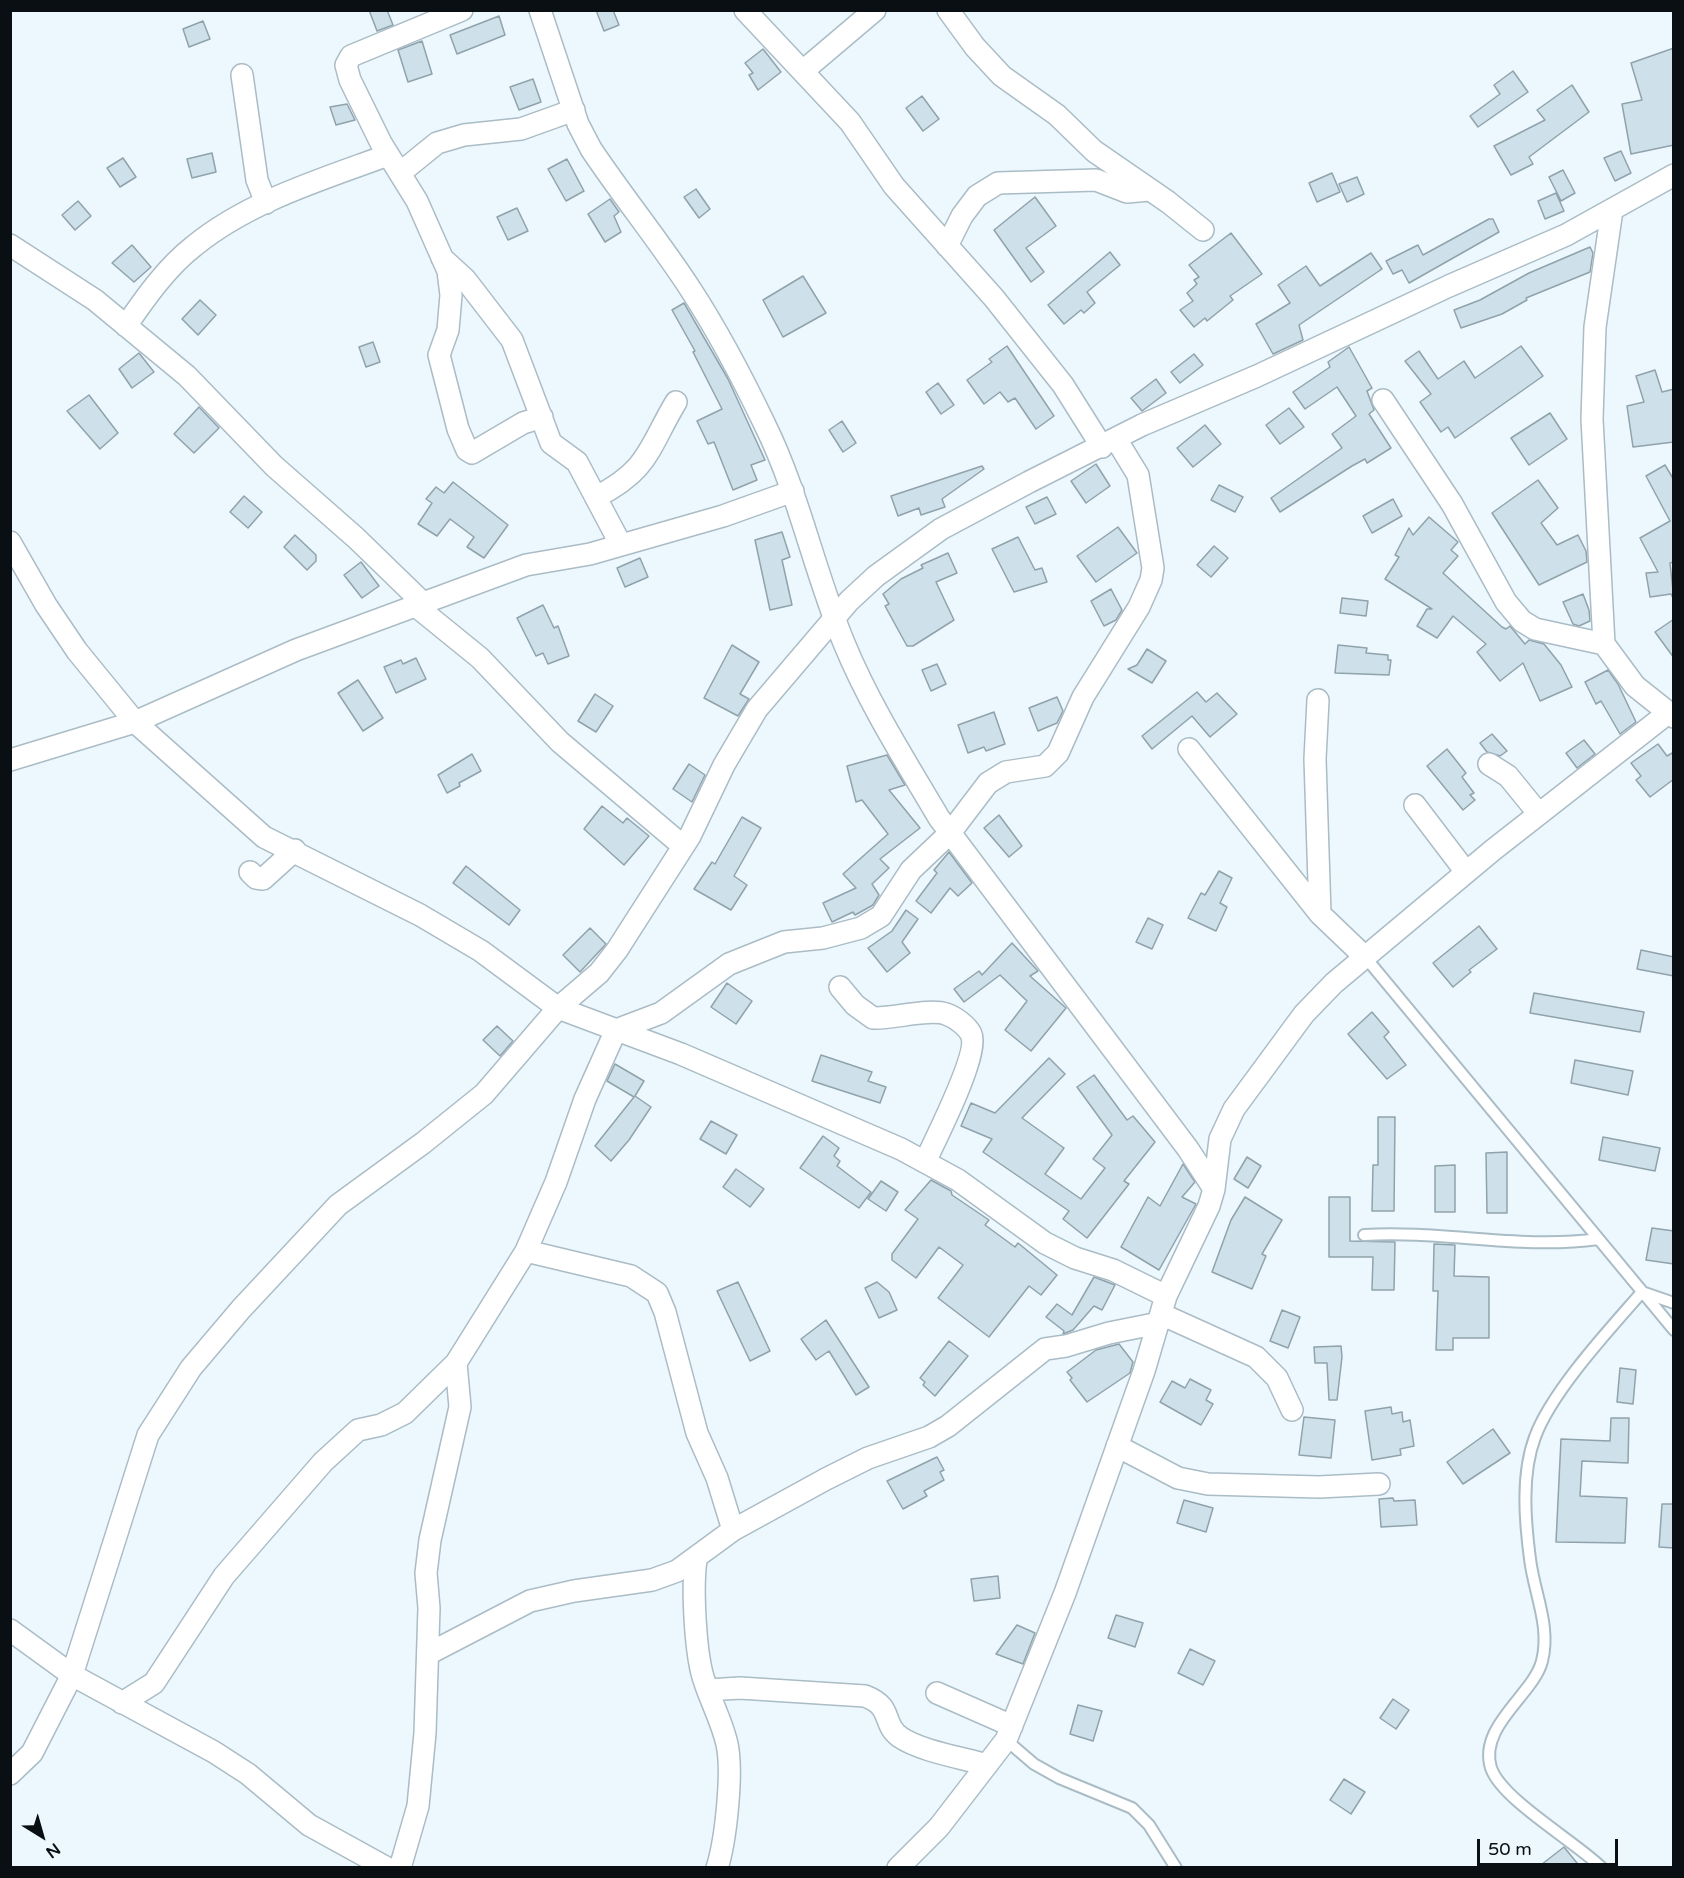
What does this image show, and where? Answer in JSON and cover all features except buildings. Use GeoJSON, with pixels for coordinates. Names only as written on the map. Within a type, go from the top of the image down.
{"type":"FeatureCollection","features":[{"type":"Feature","properties":{"kind":"street"},"geometry":{"type":"LineString","coordinates":[[462,10],[347,58],[346,65],[350,80],[388,155],[417,201],[448,271],[451,295],[448,330],[439,355],[458,429],[467,450],[472,453],[523,423],[542,417]]}},
{"type":"Feature","properties":{"kind":"street"},"geometry":{"type":"LineString","coordinates":[[540,10],[574,110],[591,149],[690,288],[726,348],[766,428],[793,491],[834,616],[867,689],[910,769],[950,833],[1188,1149],[1214,1189]]}},
{"type":"Feature","properties":{"kind":"street"},"geometry":{"type":"LineString","coordinates":[[122,1703],[154,1683],[224,1576],[323,1462],[358,1430],[381,1425],[405,1413],[456,1363],[526,1251],[556,1182],[585,1099],[616,1030],[661,1014],[729,964],[784,942],[823,938],[861,928],[881,916],[911,870],[950,833],[996,778],[1006,772],[1045,766],[1058,753],[1083,698],[1110,657],[1151,580],[1153,568],[1138,476],[994,298],[894,186],[850,122],[745,10]]}},
{"type":"Feature","properties":{"kind":"street"},"geometry":{"type":"LineString","coordinates":[[803,71],[875,10]]}},
{"type":"Feature","properties":{"kind":"street"},"geometry":{"type":"LineString","coordinates":[[948,10],[975,47],[1002,76],[1057,114],[1102,157],[1203,231]]}},
{"type":"Feature","properties":{"kind":"street"},"geometry":{"type":"LineString","coordinates":[[242,75],[257,180],[266,203]]}},
{"type":"Feature","properties":{"kind":"street"},"geometry":{"type":"LineString","coordinates":[[400,173],[437,143],[464,135],[521,129],[574,110]]}},
{"type":"Feature","properties":{"kind":"street"},"geometry":{"type":"LineString","coordinates":[[126,326],[149,292],[193,246],[223,226],[266,203],[388,155]]}},
{"type":"Feature","properties":{"kind":"street"},"geometry":{"type":"LineString","coordinates":[[10,1774],[32,1753],[72,1675],[148,1435],[191,1368],[241,1309],[338,1205],[423,1143],[484,1094],[558,1008],[599,973],[617,950],[683,846],[724,765],[757,708],[805,655],[834,616],[876,576],[941,529],[1109,443],[1566,235],[1674,175]]}},
{"type":"Feature","properties":{"kind":"street"},"geometry":{"type":"LineString","coordinates":[[947,246],[962,216],[977,196],[998,183],[1096,180],[1127,192],[1149,190]]}},
{"type":"Feature","properties":{"kind":"street"},"geometry":{"type":"LineString","coordinates":[[898,1868],[939,1827],[1009,1733],[1065,1593],[1162,1311],[1209,1206],[1214,1189],[1220,1139],[1234,1109],[1304,1014],[1334,983],[1466,872],[1671,715],[1635,686],[1604,644],[1592,419],[1595,327],[1612,210]]}},
{"type":"Feature","properties":{"kind":"street"},"geometry":{"type":"LineString","coordinates":[[10,245],[95,300],[187,376],[274,465],[356,538],[419,605],[480,658],[560,742],[683,846]]}},
{"type":"Feature","properties":{"kind":"street"},"geometry":{"type":"LineString","coordinates":[[442,257],[465,279],[495,320],[505,329],[551,442],[577,462],[621,545]]}},
{"type":"Feature","properties":{"kind":"street"},"geometry":{"type":"LineString","coordinates":[[1383,400],[1452,504],[1506,602],[1522,621],[1535,629],[1604,644]]}},
{"type":"Feature","properties":{"kind":"street"},"geometry":{"type":"LineString","coordinates":[[596,496],[618,486],[641,465],[652,450],[676,402]]}},
{"type":"Feature","properties":{"kind":"street"},"geometry":{"type":"LineString","coordinates":[[10,759],[135,722],[296,650],[526,565],[590,554],[723,516],[793,491]]}},
{"type":"Feature","properties":{"kind":"street"},"geometry":{"type":"LineString","coordinates":[[10,542],[45,605],[77,651],[135,722],[264,837],[295,850],[420,915],[481,951],[558,1008],[821,1113],[958,1180],[1045,1243],[1075,1258],[1113,1270],[1162,1311],[1256,1357],[1277,1378],[1292,1410]]}},
{"type":"Feature","properties":{"kind":"street"},"geometry":{"type":"LineString","coordinates":[[1318,700],[1315,759],[1320,914]]}},
{"type":"Feature","properties":{"kind":"street"},"geometry":{"type":"LineString","coordinates":[[1189,749],[1320,914],[1366,958]]}},
{"type":"Feature","properties":{"kind":"street"},"geometry":{"type":"LineString","coordinates":[[1489,764],[1508,776],[1539,814]]}},
{"type":"Feature","properties":{"kind":"street"},"geometry":{"type":"LineString","coordinates":[[1415,805],[1466,872]]}},
{"type":"Feature","properties":{"kind":"street"},"geometry":{"type":"LineString","coordinates":[[250,872],[256,878],[262,879],[295,850]]}},
{"type":"Feature","properties":{"kind":"street"},"geometry":{"type":"LineString","coordinates":[[840,987],[855,1005],[873,1018],[944,1013],[965,1026],[971,1034],[972,1043],[964,1075],[925,1162]]}},
{"type":"Feature","properties":{"kind":"street"},"geometry":{"type":"LineString","coordinates":[[526,1251],[631,1276],[657,1293],[665,1312],[697,1433],[717,1478],[733,1530]]}},
{"type":"Feature","properties":{"kind":"street"},"geometry":{"type":"LineString","coordinates":[[428,1654],[530,1601],[574,1591],[652,1580],[677,1571],[696,1560],[733,1530],[868,1458],[929,1437],[948,1425],[1045,1349],[1066,1346],[1109,1333],[1162,1311]]}},
{"type":"Feature","properties":{"kind":"street"},"geometry":{"type":"LineString","coordinates":[[400,1868],[418,1806],[425,1733],[428,1654],[429,1608],[426,1573],[430,1540],[460,1407],[456,1363]]}},
{"type":"Feature","properties":{"kind":"street"},"geometry":{"type":"LineString","coordinates":[[1117,1446],[1178,1478],[1208,1484],[1319,1487],[1379,1484]]}},
{"type":"Feature","properties":{"kind":"street"},"geometry":{"type":"LineString","coordinates":[[696,1560],[692,1582],[704,1682],[718,1714],[728,1746],[723,1851],[717,1868]]}},
{"type":"Feature","properties":{"kind":"street"},"geometry":{"type":"LineString","coordinates":[[10,1630],[72,1675],[214,1752],[248,1774],[309,1825],[387,1868]]}},
{"type":"Feature","properties":{"kind":"street"},"geometry":{"type":"LineString","coordinates":[[708,1690],[740,1688],[865,1696],[878,1701],[885,1709],[890,1724],[899,1736],[987,1765]]}},
{"type":"Feature","properties":{"kind":"street"},"geometry":{"type":"LineString","coordinates":[[937,1693],[1009,1733]]}},
{"type":"Feature","properties":{"kind":"lane"},"geometry":{"type":"LineString","coordinates":[[1366,958],[1410,1008],[1674,1330]]}},
{"type":"Feature","properties":{"kind":"lane"},"geometry":{"type":"LineString","coordinates":[[1364,1235],[1392,1233],[1535,1243],[1568,1243],[1598,1239]]}},
{"type":"Feature","properties":{"kind":"lane"},"geometry":{"type":"LineString","coordinates":[[1642,1292],[1674,1303]]}},
{"type":"Feature","properties":{"kind":"lane"},"geometry":{"type":"LineString","coordinates":[[1602,1868],[1590,1855],[1529,1810],[1496,1778],[1491,1767],[1491,1752],[1496,1730],[1508,1708],[1534,1678],[1542,1664],[1544,1651],[1544,1627],[1530,1561],[1528,1536],[1526,1478],[1535,1437],[1552,1404],[1642,1292]]}},
{"type":"Feature","properties":{"kind":"lane"},"geometry":{"type":"LineString","coordinates":[[1009,1733],[1034,1764],[1059,1778],[1132,1808],[1149,1825],[1176,1868]]}}]}
